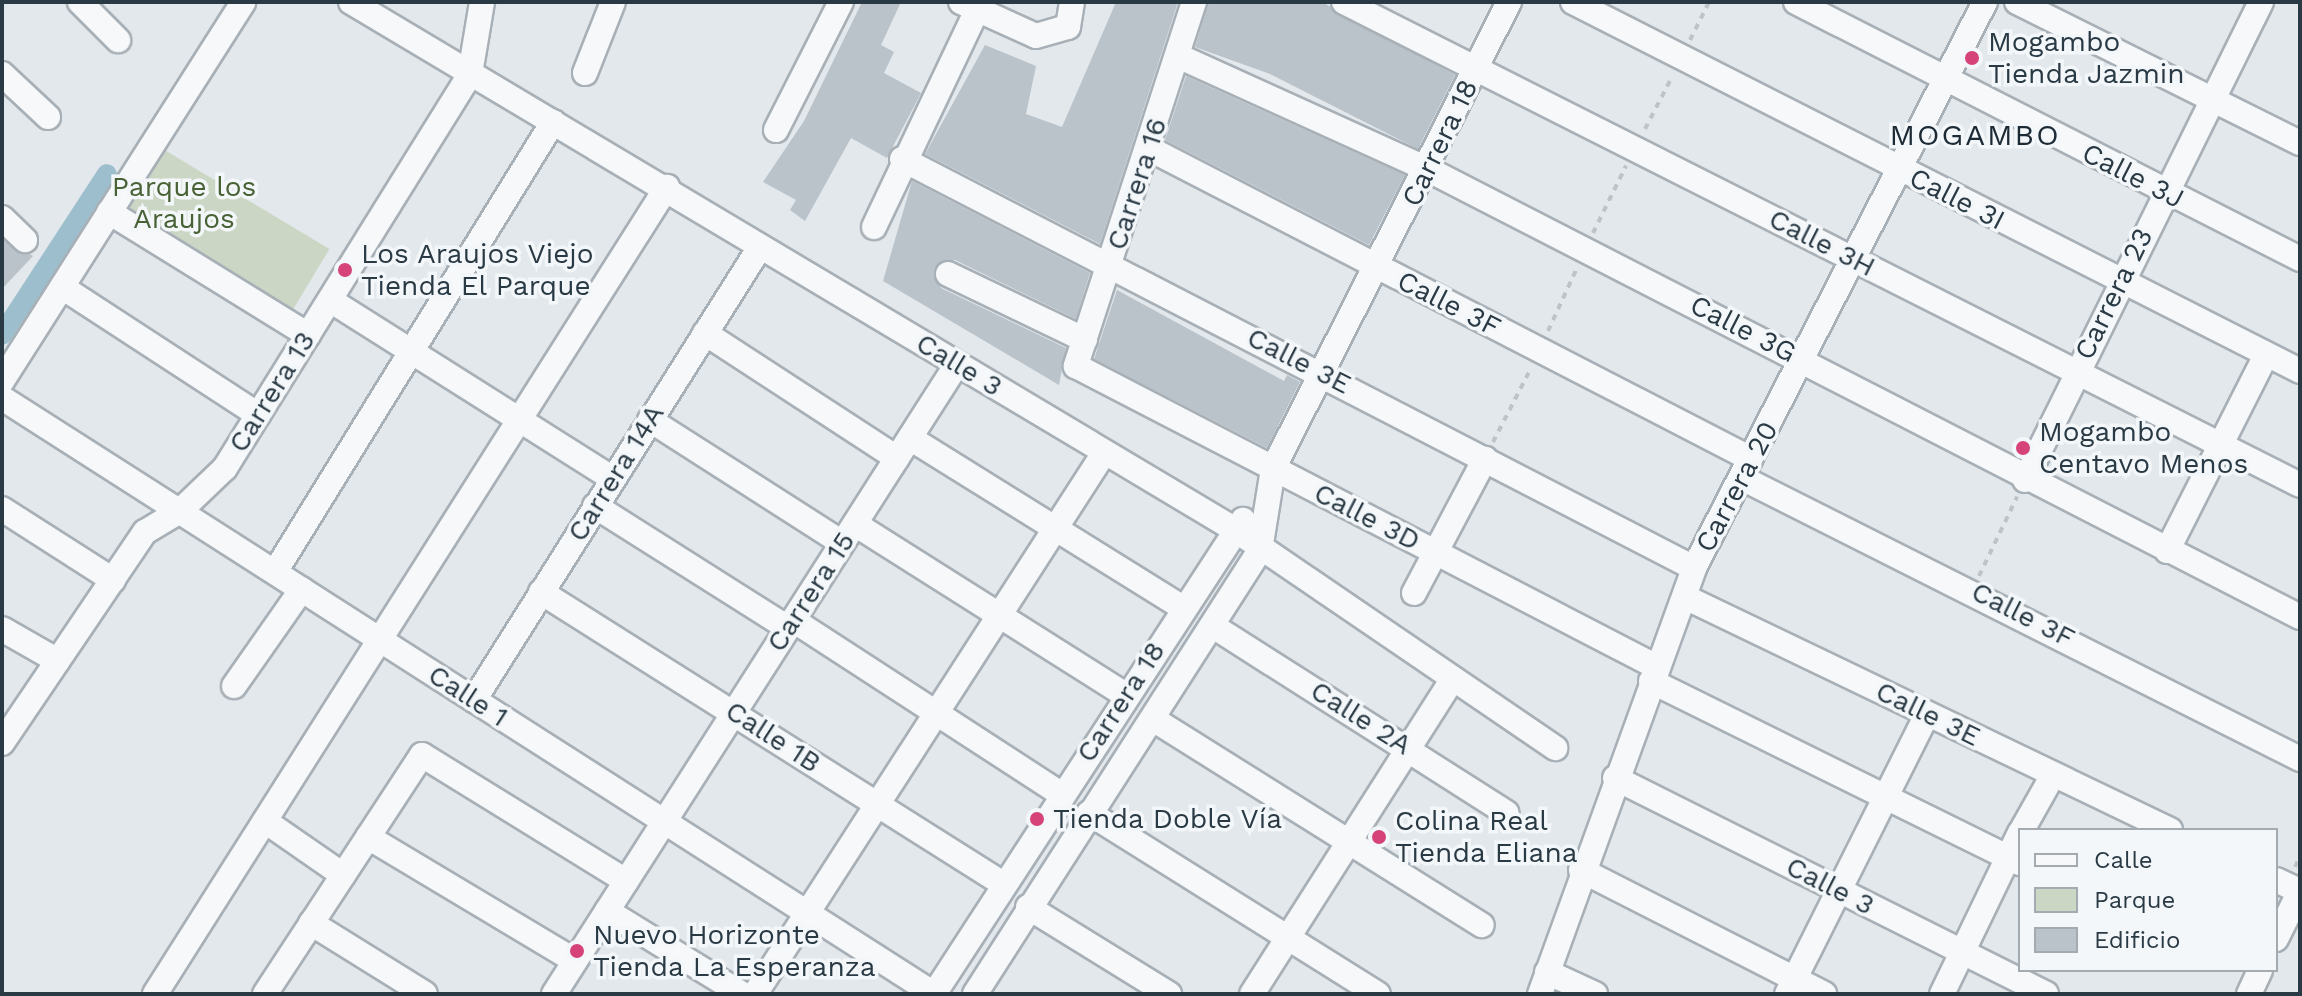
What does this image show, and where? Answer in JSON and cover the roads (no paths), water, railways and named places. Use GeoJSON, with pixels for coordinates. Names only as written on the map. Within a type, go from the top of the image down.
{"type":"FeatureCollection","features":[{"type":"Feature","properties":{"kind":"street"},"geometry":{"type":"LineString","coordinates":[[80,2],[118,40]]}},
{"type":"Feature","properties":{"kind":"street"},"geometry":{"type":"LineString","coordinates":[[2,381],[243,2]]}},
{"type":"Feature","properties":{"kind":"street","name":"Calle 3"},"geometry":{"type":"LineString","coordinates":[[351,2],[667,187],[760,247],[1234,529],[1260,550],[1555,748]]}},
{"type":"Feature","properties":{"kind":"street","name":"Carrera 13"},"geometry":{"type":"LineString","coordinates":[[2,743],[145,532],[180,511],[225,468],[470,74],[482,2]]}},
{"type":"Feature","properties":{"kind":"street"},"geometry":{"type":"LineString","coordinates":[[585,73],[613,2]]}},
{"type":"Feature","properties":{"kind":"street"},"geometry":{"type":"LineString","coordinates":[[776,130],[841,2]]}},
{"type":"Feature","properties":{"kind":"street"},"geometry":{"type":"LineString","coordinates":[[874,227],[969,6],[1036,36],[1056,35],[1068,27],[1072,2]]}},
{"type":"Feature","properties":{"kind":"street","name":"Carrera 16"},"geometry":{"type":"LineString","coordinates":[[1076,366],[1194,2]]}},
{"type":"Feature","properties":{"kind":"street","name":"Calle 3H"},"geometry":{"type":"LineString","coordinates":[[1344,2],[2300,485]]}},
{"type":"Feature","properties":{"kind":"street","name":"Carrera 18"},"geometry":{"type":"LineString","coordinates":[[975,994],[1260,550],[1265,499],[1273,469],[1429,170],[1509,2]]}},
{"type":"Feature","properties":{"kind":"street","name":"Calle 3I"},"geometry":{"type":"LineString","coordinates":[[1573,2],[2121,283],[2300,371]]}},
{"type":"Feature","properties":{"kind":"street","name":"Calle 3J"},"geometry":{"type":"LineString","coordinates":[[1796,2],[2163,192],[2300,259]]}},
{"type":"Feature","properties":{"kind":"street","name":"Carrera 20"},"geometry":{"type":"LineString","coordinates":[[1544,983],[1615,778],[1654,674],[1687,598],[1694,568],[1856,261],[1898,169],[1985,2]]}},
{"type":"Feature","properties":{"kind":"street"},"geometry":{"type":"LineString","coordinates":[[2017,2],[2300,143]]}},
{"type":"Feature","properties":{"kind":"street","name":"Carrera 23"},"geometry":{"type":"LineString","coordinates":[[2025,480],[2163,192],[2213,100],[2254,4]]}},
{"type":"Feature","properties":{"kind":"street","name":"Calle 3G"},"geometry":{"type":"LineString","coordinates":[[1178,56],[1429,170],[1804,361],[2025,480],[2300,617]]}},
{"type":"Feature","properties":{"kind":"street"},"geometry":{"type":"LineString","coordinates":[[2,74],[48,117]]}},
{"type":"Feature","properties":{"kind":"street"},"geometry":{"type":"LineString","coordinates":[[275,572],[553,122]]}},
{"type":"Feature","properties":{"kind":"street","name":"Calle 3F"},"geometry":{"type":"LineString","coordinates":[[1148,148],[1376,267],[1973,589],[2300,759]]}},
{"type":"Feature","properties":{"kind":"street","name":"Calle 3E"},"geometry":{"type":"LineString","coordinates":[[902,159],[1322,373],[1694,568]]}},
{"type":"Feature","properties":{"kind":"street"},"geometry":{"type":"LineString","coordinates":[[155,994],[667,187]]}},
{"type":"Feature","properties":{"kind":"street"},"geometry":{"type":"LineString","coordinates":[[109,212],[308,335]]}},
{"type":"Feature","properties":{"kind":"street"},"geometry":{"type":"LineString","coordinates":[[2,218],[25,240]]}},
{"type":"Feature","properties":{"kind":"street","name":"Carrera 14A"},"geometry":{"type":"LineString","coordinates":[[474,700],[760,247]]}},
{"type":"Feature","properties":{"kind":"street"},"geometry":{"type":"LineString","coordinates":[[948,274],[1085,340]]}},
{"type":"Feature","properties":{"kind":"street"},"geometry":{"type":"LineString","coordinates":[[62,287],[258,415]]}},
{"type":"Feature","properties":{"kind":"street"},"geometry":{"type":"LineString","coordinates":[[330,300],[613,479]]}},
{"type":"Feature","properties":{"kind":"street"},"geometry":{"type":"LineString","coordinates":[[705,333],[903,448],[1056,528],[1182,607]]}},
{"type":"Feature","properties":{"kind":"street"},"geometry":{"type":"LineString","coordinates":[[2167,551],[2266,355]]}},
{"type":"Feature","properties":{"kind":"street","name":"Carrera 15"},"geometry":{"type":"LineString","coordinates":[[554,994],[957,364]]}},
{"type":"Feature","properties":{"kind":"street","name":"Calle 3D"},"geometry":{"type":"LineString","coordinates":[[1076,366],[1434,551],[1654,674],[2013,860]]}},
{"type":"Feature","properties":{"kind":"street","name":"Calle 1"},"geometry":{"type":"LineString","coordinates":[[2,398],[934,994]]}},
{"type":"Feature","properties":{"kind":"street"},"geometry":{"type":"LineString","coordinates":[[650,420],[999,616],[1126,695]]}},
{"type":"Feature","properties":{"kind":"street"},"geometry":{"type":"LineString","coordinates":[[755,994],[1104,453]]}},
{"type":"Feature","properties":{"kind":"street"},"geometry":{"type":"LineString","coordinates":[[1414,593],[1485,459]]}},
{"type":"Feature","properties":{"kind":"street","name":"Carrera 18"},"geometry":{"type":"LineString","coordinates":[[934,994],[1234,529],[1265,499]]}},
{"type":"Feature","properties":{"kind":"street"},"geometry":{"type":"LineString","coordinates":[[595,506],[938,711],[1061,794]]}},
{"type":"Feature","properties":{"kind":"street"},"geometry":{"type":"LineString","coordinates":[[2,509],[113,580]]}},
{"type":"Feature","properties":{"kind":"street"},"geometry":{"type":"LineString","coordinates":[[234,686],[302,589]]}},
{"type":"Feature","properties":{"kind":"street","name":"Calle 1B"},"geometry":{"type":"LineString","coordinates":[[541,592],[735,711],[1003,884]]}},
{"type":"Feature","properties":{"kind":"street","name":"Calle 3E"},"geometry":{"type":"LineString","coordinates":[[1687,598],[2166,828]]}},
{"type":"Feature","properties":{"kind":"street","name":"Calle 2A"},"geometry":{"type":"LineString","coordinates":[[1213,626],[1408,746],[1506,813]]}},
{"type":"Feature","properties":{"kind":"street"},"geometry":{"type":"LineString","coordinates":[[2,629],[58,661]]}},
{"type":"Feature","properties":{"kind":"street"},"geometry":{"type":"LineString","coordinates":[[1252,994],[1452,680]]}},
{"type":"Feature","properties":{"kind":"street"},"geometry":{"type":"LineString","coordinates":[[1791,987],[1883,792],[1927,714]]}},
{"type":"Feature","properties":{"kind":"street"},"geometry":{"type":"LineString","coordinates":[[1153,719],[1482,925]]}},
{"type":"Feature","properties":{"kind":"street"},"geometry":{"type":"LineString","coordinates":[[1096,741],[1125,761]]}},
{"type":"Feature","properties":{"kind":"street"},"geometry":{"type":"LineString","coordinates":[[265,994],[422,755],[626,881]]}},
{"type":"Feature","properties":{"kind":"street"},"geometry":{"type":"LineString","coordinates":[[2023,828],[2053,775]]}},
{"type":"Feature","properties":{"kind":"street","name":"Calle 3"},"geometry":{"type":"LineString","coordinates":[[1615,778],[2046,994]]}},
{"type":"Feature","properties":{"kind":"street"},"geometry":{"type":"LineString","coordinates":[[1089,813],[1378,994]]}},
{"type":"Feature","properties":{"kind":"street"},"geometry":{"type":"LineString","coordinates":[[265,821],[343,875]]}},
{"type":"Feature","properties":{"kind":"street"},"geometry":{"type":"LineString","coordinates":[[368,837],[575,961]]}},
{"type":"Feature","properties":{"kind":"street"},"geometry":{"type":"LineString","coordinates":[[1942,994],[1961,952],[2013,860]]}},
{"type":"Feature","properties":{"kind":"street"},"geometry":{"type":"LineString","coordinates":[[1581,870],[1791,987],[1824,994]]}},
{"type":"Feature","properties":{"kind":"street"},"geometry":{"type":"LineString","coordinates":[[2278,881],[2300,891],[2287,933]]}},
{"type":"Feature","properties":{"kind":"street"},"geometry":{"type":"LineString","coordinates":[[1028,907],[1169,994]]}},
{"type":"Feature","properties":{"kind":"street"},"geometry":{"type":"LineString","coordinates":[[607,911],[742,994]]}},
{"type":"Feature","properties":{"kind":"street"},"geometry":{"type":"LineString","coordinates":[[311,923],[425,994]]}},
{"type":"Feature","properties":{"kind":"street"},"geometry":{"type":"LineString","coordinates":[[1544,983],[1595,994]]}},
{"type":"Feature","properties":{"kind":"waterway"},"geometry":{"type":"LineString","coordinates":[[2,335],[107,174]]}},
{"type":"Feature","properties":{"kind":"place","name":"Mogambo Tienda Jazmin"},"geometry":{"type":"Point","coordinates":[1972,58]}},
{"type":"Feature","properties":{"kind":"place","name":"Los Araujos Viejo Tienda El Parque"},"geometry":{"type":"Point","coordinates":[345,270]}},
{"type":"Feature","properties":{"kind":"place","name":"Mogambo Centavo Menos"},"geometry":{"type":"Point","coordinates":[2023,448]}},
{"type":"Feature","properties":{"kind":"place","name":"Tienda Doble Vía"},"geometry":{"type":"Point","coordinates":[1037,819]}},
{"type":"Feature","properties":{"kind":"place","name":"Colina Real Tienda Eliana"},"geometry":{"type":"Point","coordinates":[1379,837]}},
{"type":"Feature","properties":{"kind":"place","name":"Nuevo Horizonte Tienda La Esperanza"},"geometry":{"type":"Point","coordinates":[577,951]}},
{"type":"Feature","properties":{"kind":"district","name":"MOGAMBO"},"geometry":{"type":"Point","coordinates":[1975,135]}},
{"type":"Feature","properties":{"kind":"park label","name":"Parque los Araujos"},"geometry":{"type":"Point","coordinates":[184,203]}}]}
